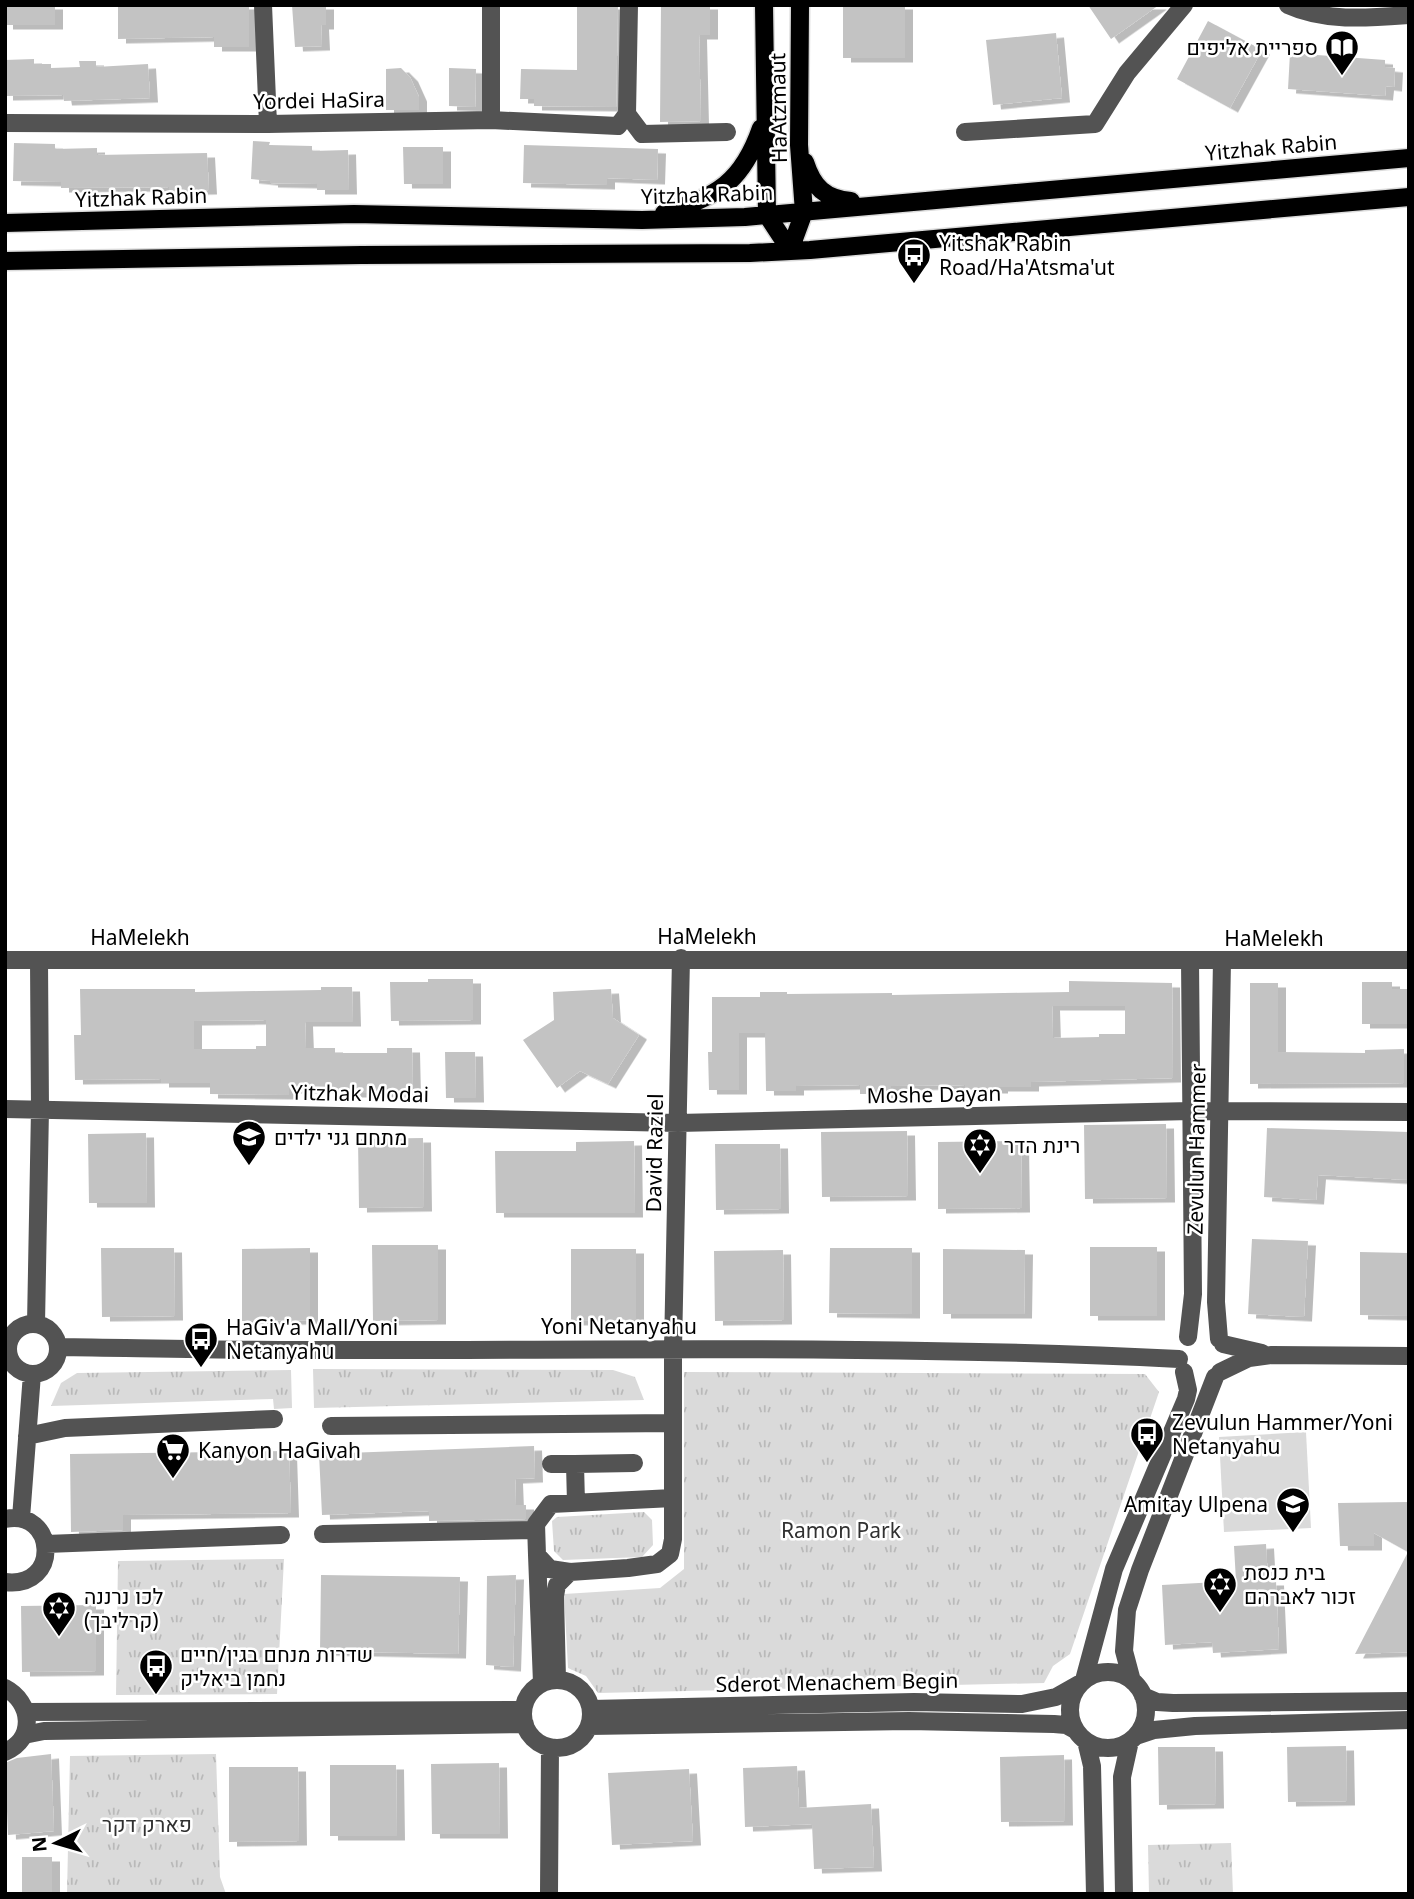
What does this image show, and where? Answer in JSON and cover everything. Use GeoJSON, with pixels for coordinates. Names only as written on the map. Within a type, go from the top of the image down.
{"type":"FeatureCollection","features":[{"type":"Feature","properties":{"kind":"main road","name":"HaAtzmaut"},"geometry":{"type":"LineString","coordinates":[[764,5],[767,215]]}},
{"type":"Feature","properties":{"kind":"main road","name":"HaAtzmaut"},"geometry":{"type":"LineString","coordinates":[[790,250],[804,212],[799,145],[800,5]]}},
{"type":"Feature","properties":{"kind":"main road"},"geometry":{"type":"LineString","coordinates":[[642,220],[699,202],[732,182],[754,149],[766,115]]}},
{"type":"Feature","properties":{"kind":"main road"},"geometry":{"type":"LineString","coordinates":[[799,145],[812,182],[834,200],[890,203]]}},
{"type":"Feature","properties":{"kind":"main road","name":"Yitzhak Rabin"},"geometry":{"type":"LineString","coordinates":[[5,223],[354,214],[642,220],[767,215],[1409,158]]}},
{"type":"Feature","properties":{"kind":"main road"},"geometry":{"type":"LineString","coordinates":[[5,261],[361,255],[750,253],[1409,197]]}},
{"type":"Feature","properties":{"kind":"main road"},"geometry":{"type":"LineString","coordinates":[[767,215],[790,250]]}},
{"type":"Feature","properties":{"kind":"street"},"geometry":{"type":"LineString","coordinates":[[263,5],[268,124]]}},
{"type":"Feature","properties":{"kind":"street"},"geometry":{"type":"LineString","coordinates":[[491,5],[491,120]]}},
{"type":"Feature","properties":{"kind":"street"},"geometry":{"type":"LineString","coordinates":[[629,5],[626,114],[642,134],[727,132]]}},
{"type":"Feature","properties":{"kind":"street"},"geometry":{"type":"LineString","coordinates":[[964,132],[1094,124],[1127,73],[1184,5]]}},
{"type":"Feature","properties":{"kind":"street"},"geometry":{"type":"LineString","coordinates":[[1287,5],[1305,13],[1357,19],[1409,15]]}},
{"type":"Feature","properties":{"kind":"street","name":"Yordei HaSira"},"geometry":{"type":"LineString","coordinates":[[5,123],[268,124],[491,120],[618,126],[626,114]]}},
{"type":"Feature","properties":{"kind":"street","name":"David Raziel"},"geometry":{"type":"LineString","coordinates":[[569,1572],[657,1564],[670,1554],[673,1539],[673,1349],[681,958]]}},
{"type":"Feature","properties":{"kind":"street","name":"HaMelekh"},"geometry":{"type":"LineString","coordinates":[[5,960],[1409,960]]}},
{"type":"Feature","properties":{"kind":"street"},"geometry":{"type":"LineString","coordinates":[[36,1324],[40,1109],[39,960]]}},
{"type":"Feature","properties":{"kind":"street","name":"Zevulun Hammer"},"geometry":{"type":"LineString","coordinates":[[1188,1337],[1193,1294],[1189,960]]}},
{"type":"Feature","properties":{"kind":"street","name":"Zevulun Hammer"},"geometry":{"type":"LineString","coordinates":[[1221,1342],[1216,1302],[1222,960]]}},
{"type":"Feature","properties":{"kind":"street","name":"Yitzhak Modai"},"geometry":{"type":"LineString","coordinates":[[5,1109],[678,1123]]}},
{"type":"Feature","properties":{"kind":"street","name":"Moshe Dayan"},"geometry":{"type":"LineString","coordinates":[[678,1123],[1191,1111],[1409,1112]]}},
{"type":"Feature","properties":{"kind":"street"},"geometry":{"type":"LineString","coordinates":[[36,1324],[51,1331],[59,1347],[55,1363],[49,1369],[32,1374],[19,1369],[13,1363],[7,1347],[19,1328],[36,1324]]}},
{"type":"Feature","properties":{"kind":"street"},"geometry":{"type":"LineString","coordinates":[[1082,1682],[1114,1569],[1186,1399],[1188,1390],[1181,1366],[1182,1343],[1188,1337],[1201,1332],[1213,1335],[1221,1342],[1272,1355]]}},
{"type":"Feature","properties":{"kind":"street"},"geometry":{"type":"LineString","coordinates":[[1124,1894],[1122,1777],[1133,1739],[1144,1721],[1146,1708],[1124,1651],[1127,1610],[1140,1570],[1226,1359],[1221,1342]]}},
{"type":"Feature","properties":{"kind":"street","name":"Yoni Netanyahu"},"geometry":{"type":"LineString","coordinates":[[59,1347],[1035,1352],[1181,1366]]}},
{"type":"Feature","properties":{"kind":"street"},"geometry":{"type":"LineString","coordinates":[[1181,1366],[1189,1376],[1202,1380],[1249,1358],[1272,1355],[1409,1356]]}},
{"type":"Feature","properties":{"kind":"street"},"geometry":{"type":"LineString","coordinates":[[5,1581],[16,1583],[27,1580],[43,1566],[46,1555],[46,1544],[37,1528],[13,1519],[27,1436],[32,1374]]}},
{"type":"Feature","properties":{"kind":"street"},"geometry":{"type":"LineString","coordinates":[[27,1436],[65,1428],[274,1419]]}},
{"type":"Feature","properties":{"kind":"street"},"geometry":{"type":"LineString","coordinates":[[331,1426],[673,1423]]}},
{"type":"Feature","properties":{"kind":"street"},"geometry":{"type":"LineString","coordinates":[[551,1464],[634,1463]]}},
{"type":"Feature","properties":{"kind":"street"},"geometry":{"type":"LineString","coordinates":[[575,1464],[576,1503]]}},
{"type":"Feature","properties":{"kind":"street"},"geometry":{"type":"LineString","coordinates":[[549,1681],[536,1524],[551,1504],[673,1498]]}},
{"type":"Feature","properties":{"kind":"street"},"geometry":{"type":"LineString","coordinates":[[323,1534],[536,1530]]}},
{"type":"Feature","properties":{"kind":"street"},"geometry":{"type":"LineString","coordinates":[[46,1544],[281,1535]]}},
{"type":"Feature","properties":{"kind":"street"},"geometry":{"type":"LineString","coordinates":[[537,1555],[550,1569],[569,1572]]}},
{"type":"Feature","properties":{"kind":"street"},"geometry":{"type":"LineString","coordinates":[[549,1681],[557,1584],[569,1572]]}},
{"type":"Feature","properties":{"kind":"street"},"geometry":{"type":"LineString","coordinates":[[1095,1894],[1092,1766],[1069,1711],[1074,1692],[1082,1682],[1095,1674],[1121,1674],[1157,1702],[1409,1701]]}},
{"type":"Feature","properties":{"kind":"street"},"geometry":{"type":"LineString","coordinates":[[549,1681],[576,1685],[583,1692],[590,1718],[584,1735],[569,1746],[550,1747],[539,1743],[530,1735],[524,1717],[533,1690],[549,1681]]}},
{"type":"Feature","properties":{"kind":"street","name":"Sderot Menachem Begin"},"geometry":{"type":"LineString","coordinates":[[590,1718],[914,1702],[1022,1704],[1056,1697],[1082,1682]]}},
{"type":"Feature","properties":{"kind":"street"},"geometry":{"type":"LineString","coordinates":[[5,1688],[23,1702],[27,1724],[18,1743],[5,1752]]}},
{"type":"Feature","properties":{"kind":"street"},"geometry":{"type":"LineString","coordinates":[[26,1712],[524,1717]]}},
{"type":"Feature","properties":{"kind":"street"},"geometry":{"type":"LineString","coordinates":[[24,1735],[44,1731],[524,1717]]}},
{"type":"Feature","properties":{"kind":"street","name":"Sderot Menachem Begin"},"geometry":{"type":"LineString","coordinates":[[590,1718],[1055,1724],[1066,1725],[1080,1736]]}},
{"type":"Feature","properties":{"kind":"street"},"geometry":{"type":"LineString","coordinates":[[1080,1736],[1103,1748],[1112,1748],[1154,1730],[1195,1726],[1409,1720]]}},
{"type":"Feature","properties":{"kind":"street"},"geometry":{"type":"LineString","coordinates":[[549,1894],[550,1747]]}},
{"type":"Feature","properties":{"kind":"green space"},"geometry":{"type":"Polygon","coordinates":[[[313,1369],[613,1370],[635,1377],[644,1400],[314,1408],[313,1369]]]}},
{"type":"Feature","properties":{"kind":"green space"},"geometry":{"type":"Polygon","coordinates":[[[291,1370],[292,1408],[274,1409],[273,1399],[51,1406],[61,1383],[77,1373],[291,1370]]]}},
{"type":"Feature","properties":{"kind":"green space","name":"Ramon Park"},"geometry":{"type":"Polygon","coordinates":[[[684,1372],[1145,1374],[1159,1392],[1070,1654],[1053,1666],[1044,1683],[598,1693],[586,1676],[568,1668],[564,1594],[660,1588],[684,1569],[684,1372]]]}},
{"type":"Feature","properties":{"kind":"green space"},"geometry":{"type":"Polygon","coordinates":[[[1306,1432],[1311,1528],[1224,1532],[1219,1437],[1306,1432]]]}},
{"type":"Feature","properties":{"kind":"green space"},"geometry":{"type":"Polygon","coordinates":[[[644,1512],[652,1520],[653,1545],[642,1557],[563,1560],[554,1551],[552,1521],[557,1517],[644,1512]]]}},
{"type":"Feature","properties":{"kind":"green space"},"geometry":{"type":"Polygon","coordinates":[[[284,1559],[277,1694],[116,1695],[118,1561],[284,1559]]]}},
{"type":"Feature","properties":{"kind":"green space","name":"פארק דקר"},"geometry":{"type":"Polygon","coordinates":[[[216,1754],[220,1877],[226,1894],[67,1894],[70,1756],[216,1754]]]}},
{"type":"Feature","properties":{"kind":"green space"},"geometry":{"type":"Polygon","coordinates":[[[1231,1843],[1233,1894],[1149,1894],[1148,1845],[1231,1843]]]}},
{"type":"Feature","properties":{"kind":"building"},"geometry":{"type":"Polygon","coordinates":[[[5,5],[55,5],[55,25],[5,25],[5,5]]]}},
{"type":"Feature","properties":{"kind":"building"},"geometry":{"type":"Polygon","coordinates":[[[118,5],[249,5],[249,47],[214,47],[214,37],[118,39],[118,5]]]}},
{"type":"Feature","properties":{"kind":"building"},"geometry":{"type":"Polygon","coordinates":[[[292,5],[326,5],[326,25],[321,25],[322,46],[295,47],[292,5]]]}},
{"type":"Feature","properties":{"kind":"building"},"geometry":{"type":"Polygon","coordinates":[[[577,5],[618,5],[616,107],[534,106],[534,99],[520,99],[521,69],[577,70],[577,5]]]}},
{"type":"Feature","properties":{"kind":"building"},"geometry":{"type":"Polygon","coordinates":[[[661,5],[710,5],[710,35],[699,35],[701,121],[660,122],[661,5]]]}},
{"type":"Feature","properties":{"kind":"building"},"geometry":{"type":"Polygon","coordinates":[[[843,5],[905,5],[905,58],[843,58],[843,5]]]}},
{"type":"Feature","properties":{"kind":"building"},"geometry":{"type":"Polygon","coordinates":[[[1088,5],[1159,5],[1111,39],[1088,5]]]}},
{"type":"Feature","properties":{"kind":"building"},"geometry":{"type":"Polygon","coordinates":[[[1208,21],[1262,50],[1230,108],[1177,79],[1208,21]]]}},
{"type":"Feature","properties":{"kind":"building"},"geometry":{"type":"Polygon","coordinates":[[[1056,33],[1062,98],[993,105],[986,40],[1056,33]]]}},
{"type":"Feature","properties":{"kind":"building","name":"ספריית אליפים"},"geometry":{"type":"Polygon","coordinates":[[[1290,53],[1385,60],[1385,67],[1395,68],[1394,87],[1386,86],[1385,96],[1288,89],[1290,53]]]}},
{"type":"Feature","properties":{"kind":"building"},"geometry":{"type":"Polygon","coordinates":[[[34,59],[34,64],[51,64],[51,68],[80,67],[79,61],[96,61],[96,67],[148,64],[150,98],[64,101],[63,95],[5,96],[5,60],[34,59]]]}},
{"type":"Feature","properties":{"kind":"building"},"geometry":{"type":"Polygon","coordinates":[[[401,68],[410,77],[419,97],[419,110],[386,110],[386,69],[401,68]]]}},
{"type":"Feature","properties":{"kind":"building"},"geometry":{"type":"Polygon","coordinates":[[[449,68],[476,69],[475,107],[449,106],[449,68]]]}},
{"type":"Feature","properties":{"kind":"building"},"geometry":{"type":"Polygon","coordinates":[[[253,141],[270,142],[269,145],[312,146],[312,151],[348,150],[349,190],[317,190],[317,184],[270,183],[251,179],[253,141]]]}},
{"type":"Feature","properties":{"kind":"building"},"geometry":{"type":"Polygon","coordinates":[[[14,143],[55,144],[55,149],[97,148],[97,155],[207,153],[209,190],[169,191],[169,187],[61,188],[61,182],[13,181],[14,143]]]}},
{"type":"Feature","properties":{"kind":"building"},"geometry":{"type":"Polygon","coordinates":[[[524,145],[658,149],[657,180],[607,178],[607,185],[523,183],[524,145]]]}},
{"type":"Feature","properties":{"kind":"building"},"geometry":{"type":"Polygon","coordinates":[[[403,147],[443,147],[443,184],[404,184],[403,147]]]}},
{"type":"Feature","properties":{"kind":"building"},"geometry":{"type":"Polygon","coordinates":[[[428,979],[473,979],[473,1020],[391,1021],[390,982],[428,982],[428,979]]]}},
{"type":"Feature","properties":{"kind":"building"},"geometry":{"type":"Polygon","coordinates":[[[1069,981],[1172,983],[1173,1078],[1031,1082],[1031,1087],[1000,1089],[965,1089],[965,1085],[891,1086],[891,1094],[860,1094],[860,1085],[796,1086],[796,1091],[766,1091],[765,1033],[739,1033],[739,1090],[709,1090],[708,1052],[712,1052],[712,997],[760,997],[760,992],[892,995],[1069,992],[1069,981]],[[1052,1006],[1053,1038],[1125,1034],[1125,1006],[1052,1006]]]}},
{"type":"Feature","properties":{"kind":"building"},"geometry":{"type":"Polygon","coordinates":[[[1362,982],[1392,982],[1392,989],[1409,989],[1409,1024],[1362,1024],[1362,982]]]}},
{"type":"Feature","properties":{"kind":"building"},"geometry":{"type":"Polygon","coordinates":[[[1250,983],[1278,983],[1278,1052],[1365,1053],[1365,1050],[1404,1049],[1404,1083],[1250,1084],[1250,983]]]}},
{"type":"Feature","properties":{"kind":"building"},"geometry":{"type":"Polygon","coordinates":[[[321,987],[352,987],[353,1022],[305,1022],[306,1048],[335,1048],[335,1053],[387,1053],[387,1048],[412,1048],[413,1093],[347,1093],[347,1088],[289,1089],[289,1095],[210,1094],[210,1083],[161,1083],[161,1079],[75,1080],[74,1035],[81,1035],[80,989],[195,989],[195,992],[321,990],[321,987]],[[266,1020],[194,1021],[194,1049],[256,1049],[256,1046],[266,1046],[266,1020]]]}},
{"type":"Feature","properties":{"kind":"building"},"geometry":{"type":"Polygon","coordinates":[[[611,989],[613,1018],[639,1035],[608,1084],[580,1071],[557,1088],[523,1040],[554,1020],[553,992],[611,989]]]}},
{"type":"Feature","properties":{"kind":"building"},"geometry":{"type":"Polygon","coordinates":[[[445,1052],[475,1052],[476,1098],[446,1098],[445,1052]]]}},
{"type":"Feature","properties":{"kind":"building"},"geometry":{"type":"Polygon","coordinates":[[[1166,1124],[1167,1198],[1085,1199],[1084,1125],[1166,1124]]]}},
{"type":"Feature","properties":{"kind":"building"},"geometry":{"type":"Polygon","coordinates":[[[1267,1128],[1409,1132],[1409,1180],[1318,1175],[1316,1200],[1264,1197],[1267,1128]]]}},
{"type":"Feature","properties":{"kind":"building"},"geometry":{"type":"Polygon","coordinates":[[[907,1131],[908,1196],[822,1197],[821,1132],[907,1131]]]}},
{"type":"Feature","properties":{"kind":"building"},"geometry":{"type":"Polygon","coordinates":[[[146,1133],[147,1203],[89,1203],[88,1134],[146,1133]]]}},
{"type":"Feature","properties":{"kind":"building"},"geometry":{"type":"Polygon","coordinates":[[[423,1138],[424,1207],[359,1208],[358,1139],[423,1138]]]}},
{"type":"Feature","properties":{"kind":"building"},"geometry":{"type":"Polygon","coordinates":[[[634,1141],[635,1213],[496,1213],[495,1151],[576,1151],[576,1142],[634,1141]]]}},
{"type":"Feature","properties":{"kind":"building","name":"רינת הדר"},"geometry":{"type":"Polygon","coordinates":[[[1021,1141],[1022,1208],[938,1209],[938,1142],[1021,1141]]]}},
{"type":"Feature","properties":{"kind":"building"},"geometry":{"type":"Polygon","coordinates":[[[715,1144],[780,1144],[781,1209],[716,1210],[715,1144]]]}},
{"type":"Feature","properties":{"kind":"building"},"geometry":{"type":"Polygon","coordinates":[[[1252,1239],[1308,1241],[1304,1317],[1248,1314],[1252,1239]]]}},
{"type":"Feature","properties":{"kind":"building"},"geometry":{"type":"Polygon","coordinates":[[[372,1245],[438,1245],[438,1320],[373,1321],[372,1245]]]}},
{"type":"Feature","properties":{"kind":"building"},"geometry":{"type":"Polygon","coordinates":[[[1090,1247],[1157,1247],[1157,1316],[1090,1316],[1090,1247]]]}},
{"type":"Feature","properties":{"kind":"building"},"geometry":{"type":"Polygon","coordinates":[[[101,1248],[174,1248],[175,1316],[102,1317],[101,1248]]]}},
{"type":"Feature","properties":{"kind":"building"},"geometry":{"type":"Polygon","coordinates":[[[310,1248],[310,1320],[242,1321],[242,1249],[310,1248]]]}},
{"type":"Feature","properties":{"kind":"building"},"geometry":{"type":"Polygon","coordinates":[[[830,1248],[912,1248],[912,1314],[829,1313],[830,1248]]]}},
{"type":"Feature","properties":{"kind":"building"},"geometry":{"type":"Polygon","coordinates":[[[571,1249],[636,1249],[636,1320],[571,1321],[571,1249]]]}},
{"type":"Feature","properties":{"kind":"building"},"geometry":{"type":"Polygon","coordinates":[[[943,1249],[1025,1250],[1024,1314],[943,1314],[943,1249]]]}},
{"type":"Feature","properties":{"kind":"building"},"geometry":{"type":"Polygon","coordinates":[[[783,1250],[784,1320],[715,1321],[714,1251],[783,1250]]]}},
{"type":"Feature","properties":{"kind":"building"},"geometry":{"type":"Polygon","coordinates":[[[1360,1252],[1409,1253],[1409,1316],[1360,1315],[1360,1252]]]}},
{"type":"Feature","properties":{"kind":"building"},"geometry":{"type":"Polygon","coordinates":[[[534,1446],[535,1478],[515,1479],[516,1505],[526,1505],[526,1519],[429,1521],[429,1511],[322,1515],[319,1454],[534,1446]]]}},
{"type":"Feature","properties":{"kind":"building"},"geometry":{"type":"Polygon","coordinates":[[[289,1451],[291,1513],[123,1515],[123,1530],[71,1532],[70,1454],[289,1451]]]}},
{"type":"Feature","properties":{"kind":"building"},"geometry":{"type":"Polygon","coordinates":[[[1409,1502],[1409,1652],[1355,1654],[1408,1552],[1374,1533],[1374,1546],[1340,1546],[1338,1503],[1409,1502]]]}},
{"type":"Feature","properties":{"kind":"building","name":"בית כנסת זכור לאברהם"},"geometry":{"type":"Polygon","coordinates":[[[1266,1544],[1268,1581],[1276,1581],[1279,1649],[1213,1653],[1212,1642],[1165,1645],[1162,1585],[1236,1581],[1234,1546],[1266,1544]]]}},
{"type":"Feature","properties":{"kind":"building"},"geometry":{"type":"Polygon","coordinates":[[[321,1575],[460,1577],[458,1654],[320,1651],[321,1575]]]}},
{"type":"Feature","properties":{"kind":"building"},"geometry":{"type":"Polygon","coordinates":[[[516,1575],[513,1667],[486,1665],[487,1576],[516,1575]]]}},
{"type":"Feature","properties":{"kind":"building","name":"לכו נרננה (קרליבך)"},"geometry":{"type":"Polygon","coordinates":[[[96,1605],[96,1671],[22,1672],[21,1606],[96,1605]]]}},
{"type":"Feature","properties":{"kind":"building"},"geometry":{"type":"Polygon","coordinates":[[[1346,1746],[1347,1801],[1288,1802],[1287,1747],[1346,1746]]]}},
{"type":"Feature","properties":{"kind":"building"},"geometry":{"type":"Polygon","coordinates":[[[1158,1747],[1215,1747],[1216,1804],[1159,1805],[1158,1747]]]}},
{"type":"Feature","properties":{"kind":"building"},"geometry":{"type":"Polygon","coordinates":[[[51,1754],[54,1831],[8,1835],[5,1763],[17,1758],[51,1754]]]}},
{"type":"Feature","properties":{"kind":"building"},"geometry":{"type":"Polygon","coordinates":[[[1064,1755],[1065,1821],[1001,1822],[1000,1757],[1064,1755]]]}},
{"type":"Feature","properties":{"kind":"building"},"geometry":{"type":"Polygon","coordinates":[[[499,1763],[500,1834],[432,1834],[431,1764],[499,1763]]]}},
{"type":"Feature","properties":{"kind":"building"},"geometry":{"type":"Polygon","coordinates":[[[330,1765],[396,1765],[397,1836],[330,1836],[330,1765]]]}},
{"type":"Feature","properties":{"kind":"building"},"geometry":{"type":"Polygon","coordinates":[[[797,1766],[799,1808],[871,1804],[874,1867],[814,1869],[812,1824],[745,1827],[743,1768],[797,1766]]]}},
{"type":"Feature","properties":{"kind":"building"},"geometry":{"type":"Polygon","coordinates":[[[229,1767],[298,1767],[299,1841],[229,1842],[229,1767]]]}},
{"type":"Feature","properties":{"kind":"building"},"geometry":{"type":"Polygon","coordinates":[[[689,1769],[693,1841],[612,1845],[608,1773],[689,1769]]]}},
{"type":"Feature","properties":{"kind":"building"},"geometry":{"type":"Polygon","coordinates":[[[22,1857],[52,1857],[52,1894],[22,1894],[22,1857]]]}},
{"type":"Feature","properties":{"kind":"place","name":"ספריית אליפים"},"geometry":{"type":"Point","coordinates":[1342,77]}},
{"type":"Feature","properties":{"kind":"place","name":"Yitshak Rabin Road/Ha'Atsma'ut"},"geometry":{"type":"Point","coordinates":[914,285]}},
{"type":"Feature","properties":{"kind":"place","name":"מתחם גני ילדים"},"geometry":{"type":"Point","coordinates":[249,1167]}},
{"type":"Feature","properties":{"kind":"place","name":"רינת הדר"},"geometry":{"type":"Point","coordinates":[980,1175]}},
{"type":"Feature","properties":{"kind":"place","name":"HaGiv'a Mall/Yoni Netanyahu"},"geometry":{"type":"Point","coordinates":[201,1369]}},
{"type":"Feature","properties":{"kind":"place","name":"Zevulun Hammer/Yoni Netanyahu"},"geometry":{"type":"Point","coordinates":[1147,1464]}},
{"type":"Feature","properties":{"kind":"place","name":"Kanyon HaGivah"},"geometry":{"type":"Point","coordinates":[173,1480]}},
{"type":"Feature","properties":{"kind":"place","name":"Amitay Ulpena"},"geometry":{"type":"Point","coordinates":[1293,1534]}},
{"type":"Feature","properties":{"kind":"place","name":"בית כנסת זכור לאברהם"},"geometry":{"type":"Point","coordinates":[1220,1614]}},
{"type":"Feature","properties":{"kind":"place","name":"לכו נרננה (קרליבך)"},"geometry":{"type":"Point","coordinates":[59,1638]}},
{"type":"Feature","properties":{"kind":"place","name":"שדרות מנחם בגין/חיים נחמן ביאליק"},"geometry":{"type":"Point","coordinates":[156,1696]}}]}
